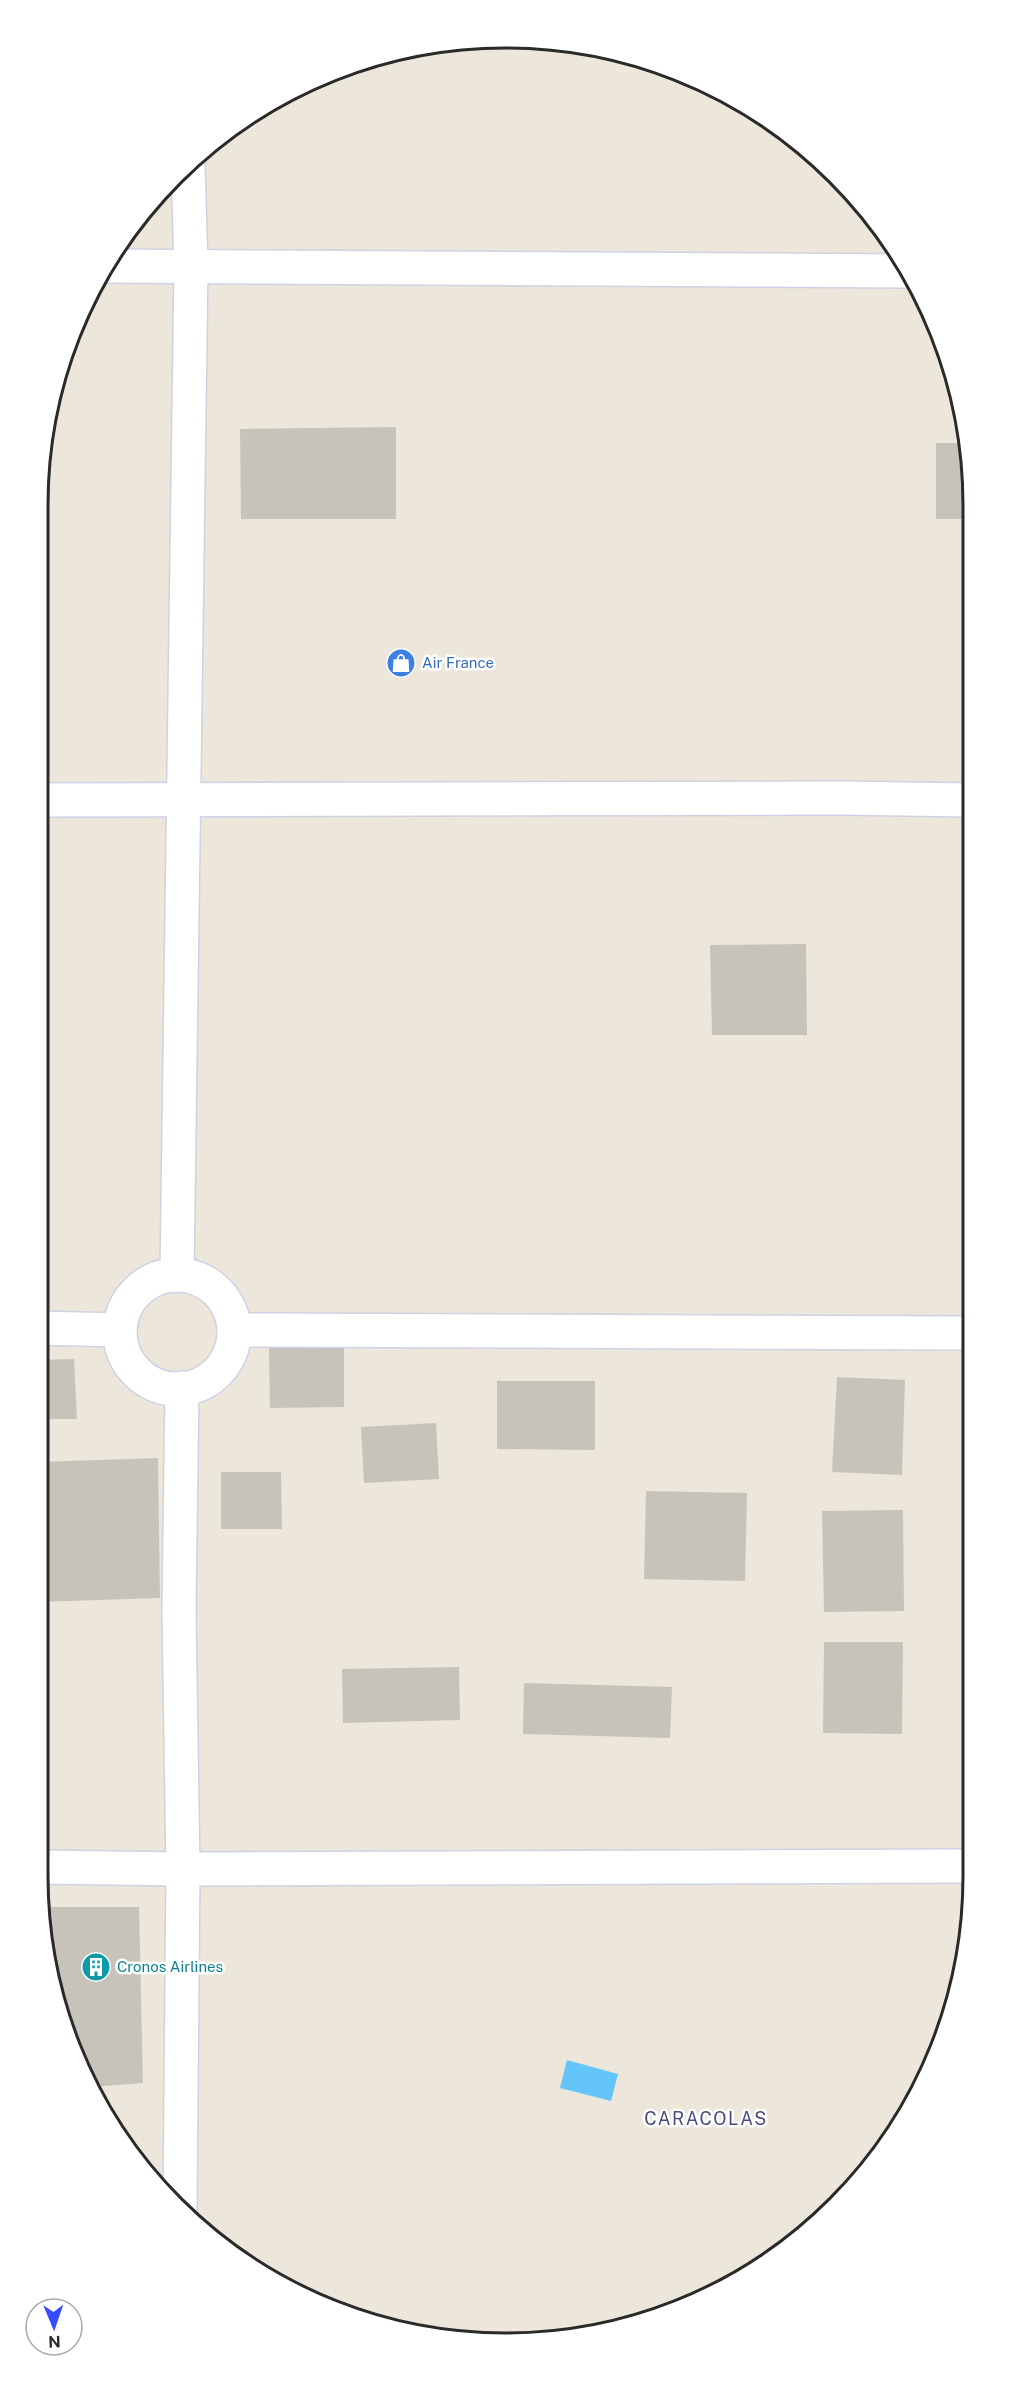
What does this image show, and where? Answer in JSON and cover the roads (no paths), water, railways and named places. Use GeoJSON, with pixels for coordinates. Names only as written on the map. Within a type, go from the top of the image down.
{"type":"FeatureCollection","features":[{"type":"Feature","properties":{"kind":"street"},"geometry":{"type":"LineString","coordinates":[[177,1275],[191,267],[188,176]]}},
{"type":"Feature","properties":{"kind":"street"},"geometry":{"type":"LineString","coordinates":[[116,266],[898,271]]}},
{"type":"Feature","properties":{"kind":"street"},"geometry":{"type":"LineString","coordinates":[[48,800],[840,798],[963,800]]}},
{"type":"Feature","properties":{"kind":"street"},"geometry":{"type":"LineString","coordinates":[[177,1275],[201,1280],[217,1291],[228,1306],[234,1330],[229,1354],[215,1374],[194,1386],[182,1388],[155,1384],[143,1377],[126,1356],[120,1330],[126,1306],[142,1287],[152,1280],[177,1275]]}},
{"type":"Feature","properties":{"kind":"street"},"geometry":{"type":"LineString","coordinates":[[48,1328],[120,1330]]}},
{"type":"Feature","properties":{"kind":"street"},"geometry":{"type":"LineString","coordinates":[[234,1330],[963,1333]]}},
{"type":"Feature","properties":{"kind":"street"},"geometry":{"type":"LineString","coordinates":[[180,2197],[183,1869],[179,1610],[182,1388]]}},
{"type":"Feature","properties":{"kind":"street"},"geometry":{"type":"LineString","coordinates":[[48,1867],[183,1869],[963,1866]]}},
{"type":"Feature","properties":{"kind":"water"},"geometry":{"type":"Polygon","coordinates":[[[567,2060],[618,2074],[611,2101],[560,2088],[567,2060]]]}},
{"type":"Feature","properties":{"kind":"place","name":"Air France"},"geometry":{"type":"Point","coordinates":[401,663]}},
{"type":"Feature","properties":{"kind":"place","name":"Cronos Airlines"},"geometry":{"type":"Point","coordinates":[96,1967]}},
{"type":"Feature","properties":{"kind":"district","name":"CARACOLAS"},"geometry":{"type":"Point","coordinates":[706,2119]}}]}
